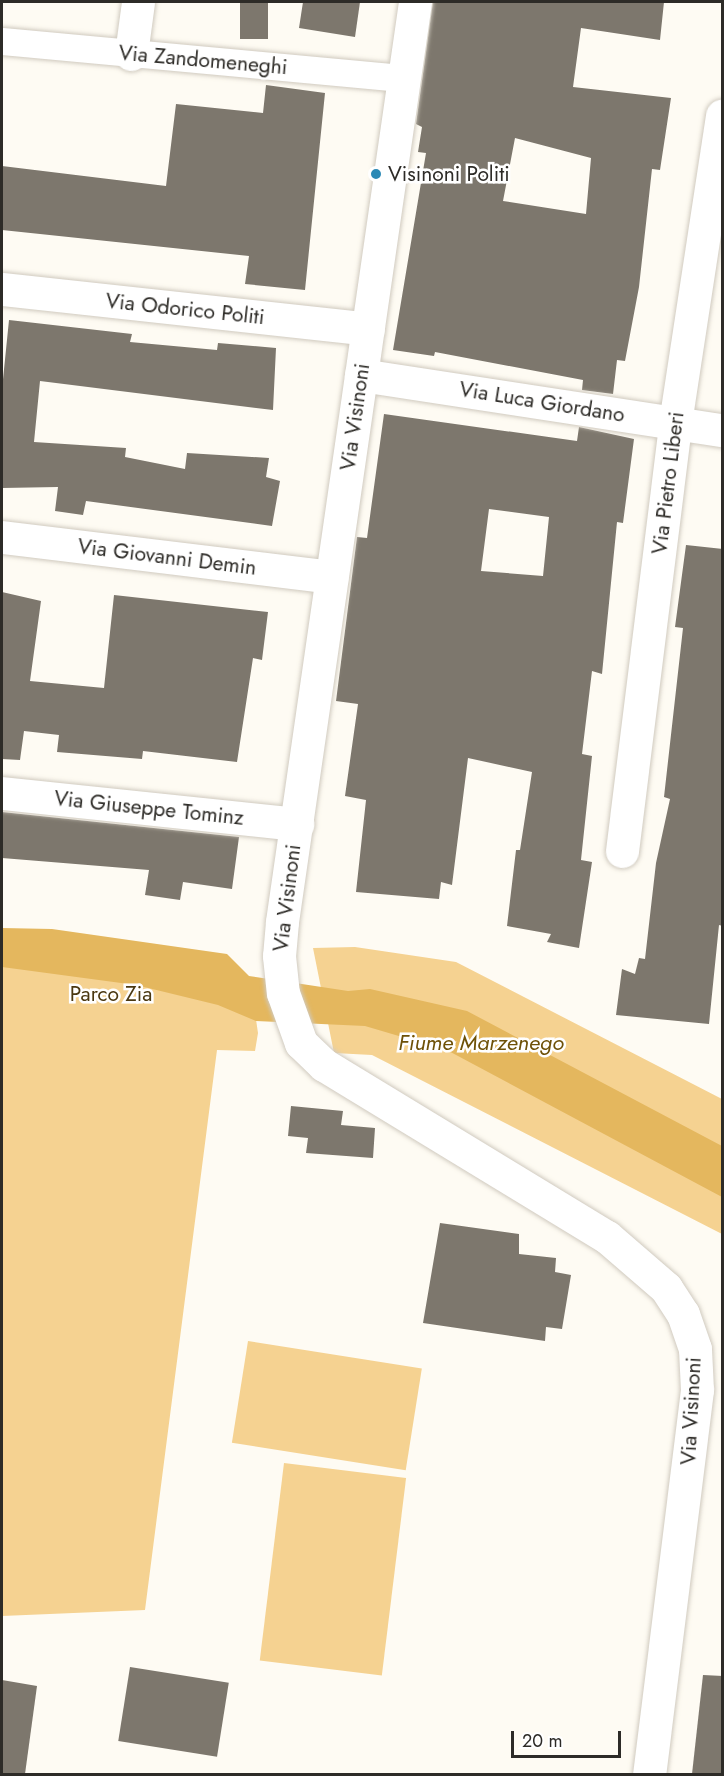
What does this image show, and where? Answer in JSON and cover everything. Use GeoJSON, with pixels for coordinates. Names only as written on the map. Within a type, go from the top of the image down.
{"type":"FeatureCollection","features":[{"type":"Feature","properties":{"kind":"street"},"geometry":{"type":"LineString","coordinates":[[131,54],[138,2]]}},
{"type":"Feature","properties":{"kind":"street","name":"Via Visinoni"},"geometry":{"type":"LineString","coordinates":[[415,2],[282,922],[279,956],[293,1025],[302,1043],[324,1065],[608,1237],[659,1281],[683,1314],[695,1349],[697,1390],[649,1774]]}},
{"type":"Feature","properties":{"kind":"street","name":"Via Zandomeneghi"},"geometry":{"type":"LineString","coordinates":[[2,41],[404,78]]}},
{"type":"Feature","properties":{"kind":"street","name":"Via Pietro Liberi"},"geometry":{"type":"LineString","coordinates":[[622,851],[675,423],[723,116]]}},
{"type":"Feature","properties":{"kind":"street","name":"Via Odorico Politi"},"geometry":{"type":"LineString","coordinates":[[2,289],[368,329]]}},
{"type":"Feature","properties":{"kind":"street","name":"Via Luca Giordano"},"geometry":{"type":"LineString","coordinates":[[361,375],[723,430]]}},
{"type":"Feature","properties":{"kind":"street","name":"Via Giovanni Demin"},"geometry":{"type":"LineString","coordinates":[[2,537],[332,577]]}},
{"type":"Feature","properties":{"kind":"street","name":"Via Giuseppe Tominz"},"geometry":{"type":"LineString","coordinates":[[2,793],[297,824]]}},
{"type":"Feature","properties":{"kind":"green space"},"geometry":{"type":"Polygon","coordinates":[[[355,947],[456,962],[722,1099],[722,1234],[372,1055],[334,1053],[313,948],[355,947]]]}},
{"type":"Feature","properties":{"kind":"green space","name":"Parco Zia"},"geometry":{"type":"Polygon","coordinates":[[[2,957],[251,985],[258,1033],[255,1051],[217,1050],[145,1610],[2,1616],[2,957]]]}},
{"type":"Feature","properties":{"kind":"green space"},"geometry":{"type":"Polygon","coordinates":[[[248,1341],[422,1369],[406,1470],[232,1443],[248,1341]]]}},
{"type":"Feature","properties":{"kind":"green space"},"geometry":{"type":"Polygon","coordinates":[[[284,1463],[406,1478],[382,1676],[260,1661],[284,1463]]]}},
{"type":"Feature","properties":{"kind":"water","name":"Fiume Marzenego"},"geometry":{"type":"Polygon","coordinates":[[[2,928],[52,929],[227,954],[249,976],[348,991],[370,989],[467,1011],[722,1146],[722,1197],[443,1048],[426,1048],[409,1039],[365,1026],[256,1021],[218,1005],[136,985],[2,967],[2,928]]]}},
{"type":"Feature","properties":{"kind":"building"},"geometry":{"type":"Polygon","coordinates":[[[303,2],[360,2],[355,37],[299,28],[303,2]]]}},
{"type":"Feature","properties":{"kind":"building"},"geometry":{"type":"Polygon","coordinates":[[[433,2],[664,2],[660,40],[581,28],[573,87],[671,98],[660,170],[652,169],[639,287],[625,361],[617,360],[613,394],[582,390],[583,380],[435,352],[434,356],[393,350],[426,153],[418,152],[422,127],[416,124],[433,2]],[[515,138],[503,201],[586,214],[591,158],[515,138]]]}},
{"type":"Feature","properties":{"kind":"building"},"geometry":{"type":"Polygon","coordinates":[[[240,3],[268,3],[268,39],[240,39],[240,3]]]}},
{"type":"Feature","properties":{"kind":"building"},"geometry":{"type":"Polygon","coordinates":[[[266,85],[325,93],[305,290],[245,284],[249,256],[2,230],[2,166],[166,186],[176,104],[263,113],[266,85]]]}},
{"type":"Feature","properties":{"kind":"building"},"geometry":{"type":"Polygon","coordinates":[[[9,320],[132,334],[130,342],[217,350],[218,343],[276,348],[273,410],[40,381],[34,442],[126,448],[125,457],[185,469],[187,453],[269,458],[266,477],[280,481],[272,526],[86,501],[83,515],[55,511],[58,487],[2,488],[2,389],[9,320]]]}},
{"type":"Feature","properties":{"kind":"building"},"geometry":{"type":"Polygon","coordinates":[[[384,414],[577,441],[579,427],[634,439],[623,523],[617,522],[602,674],[592,671],[582,754],[592,756],[581,860],[592,862],[579,948],[547,942],[551,934],[507,926],[516,850],[520,850],[532,772],[468,758],[452,885],[441,882],[439,899],[356,892],[366,800],[345,796],[358,704],[336,701],[357,537],[367,538],[384,414]],[[489,509],[481,571],[543,576],[549,517],[489,509]]]}},
{"type":"Feature","properties":{"kind":"building"},"geometry":{"type":"Polygon","coordinates":[[[686,545],[723,549],[723,926],[719,925],[709,1024],[616,1015],[622,969],[635,974],[639,958],[645,959],[656,863],[670,799],[664,797],[683,628],[675,627],[686,545]]]}},
{"type":"Feature","properties":{"kind":"building"},"geometry":{"type":"Polygon","coordinates":[[[2,592],[41,601],[30,681],[104,688],[114,595],[268,612],[262,660],[253,658],[237,762],[143,751],[142,759],[57,752],[59,735],[24,731],[20,760],[2,759],[2,592]]]}},
{"type":"Feature","properties":{"kind":"building"},"geometry":{"type":"Polygon","coordinates":[[[2,812],[239,837],[232,889],[183,882],[180,900],[145,895],[149,870],[2,858],[2,812]]]}},
{"type":"Feature","properties":{"kind":"building"},"geometry":{"type":"Polygon","coordinates":[[[291,1106],[343,1111],[341,1125],[375,1128],[373,1158],[306,1153],[308,1138],[288,1136],[291,1106]]]}},
{"type":"Feature","properties":{"kind":"building"},"geometry":{"type":"Polygon","coordinates":[[[440,1223],[519,1234],[519,1254],[556,1258],[555,1272],[571,1275],[562,1329],[546,1327],[545,1341],[423,1323],[440,1223]]]}},
{"type":"Feature","properties":{"kind":"building"},"geometry":{"type":"Polygon","coordinates":[[[130,1667],[229,1683],[217,1757],[118,1741],[130,1667]]]}},
{"type":"Feature","properties":{"kind":"building"},"geometry":{"type":"Polygon","coordinates":[[[703,1675],[723,1676],[723,1774],[692,1774],[703,1675]]]}},
{"type":"Feature","properties":{"kind":"building"},"geometry":{"type":"Polygon","coordinates":[[[2,1680],[37,1686],[25,1774],[2,1774],[2,1680]]]}},
{"type":"Feature","properties":{"kind":"place","name":"Visinoni Politi"},"geometry":{"type":"Point","coordinates":[376,174]}}]}
